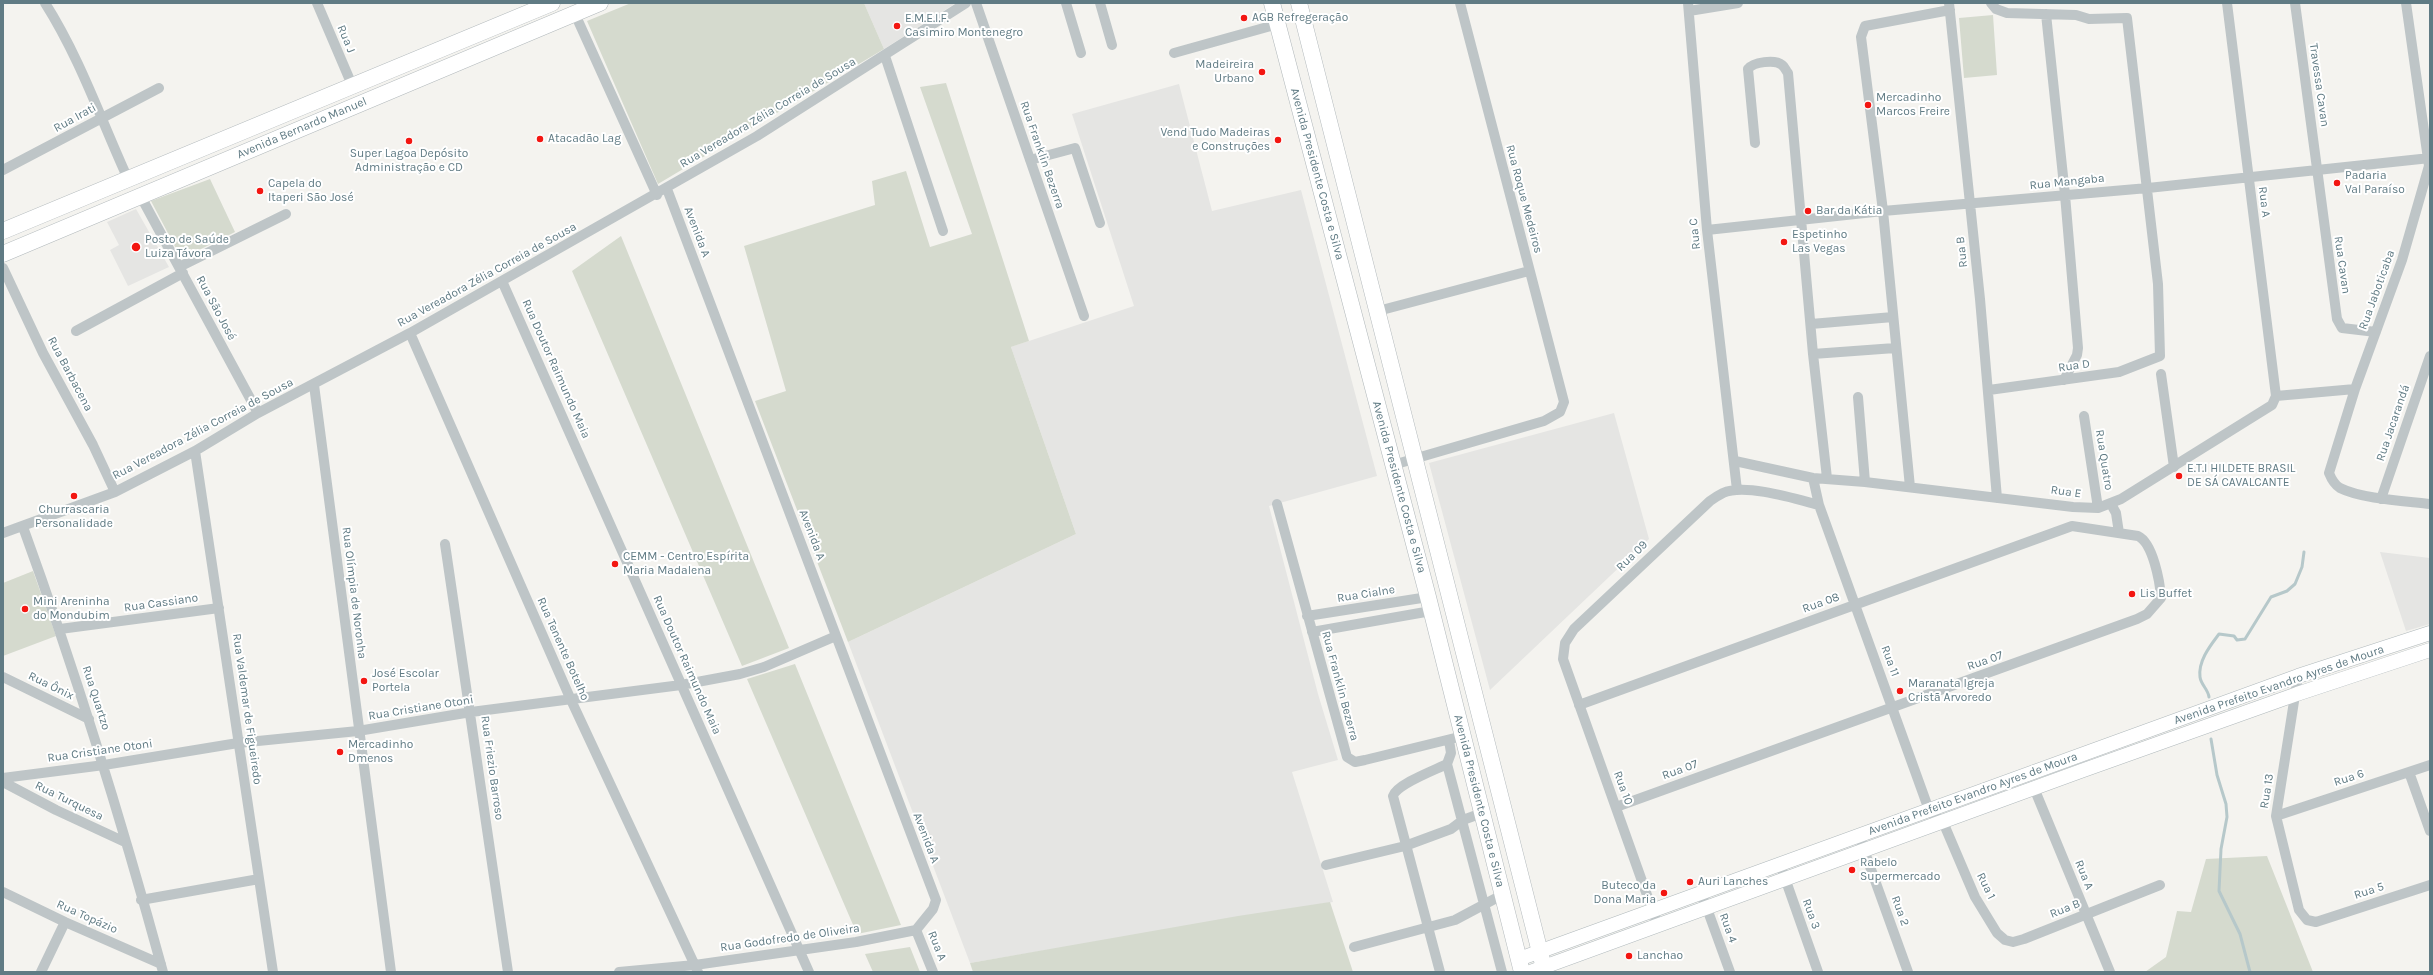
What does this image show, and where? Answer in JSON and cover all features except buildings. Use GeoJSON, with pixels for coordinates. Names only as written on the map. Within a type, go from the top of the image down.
{"type":"FeatureCollection","features":[{"type":"Feature","properties":{"kind":"main road","name":"Avenida Bernardo Manuel"},"geometry":{"type":"LineString","coordinates":[[3,232],[226,137],[552,3]]}},
{"type":"Feature","properties":{"kind":"main road","name":"Avenida Bernardo Manuel"},"geometry":{"type":"LineString","coordinates":[[3,254],[140,195],[600,3]]}},
{"type":"Feature","properties":{"kind":"main road","name":"Avenida Presidente Costa e Silva"},"geometry":{"type":"LineString","coordinates":[[1272,3],[1429,604],[1456,738],[1481,809],[1520,966]]}},
{"type":"Feature","properties":{"kind":"main road","name":"Avenida Presidente Costa e Silva"},"geometry":{"type":"LineString","coordinates":[[1298,3],[1378,311],[1540,951],[1540,970]]}},
{"type":"Feature","properties":{"kind":"main road"},"geometry":{"type":"LineString","coordinates":[[244,130],[253,148]]}},
{"type":"Feature","properties":{"kind":"main road"},"geometry":{"type":"LineString","coordinates":[[226,137],[233,157]]}},
{"type":"Feature","properties":{"kind":"main road"},"geometry":{"type":"LineString","coordinates":[[1324,202],[1348,195]]}},
{"type":"Feature","properties":{"kind":"main road"},"geometry":{"type":"LineString","coordinates":[[1481,809],[1500,801],[1501,797]]}},
{"type":"Feature","properties":{"kind":"main road"},"geometry":{"type":"LineString","coordinates":[[1488,835],[1497,826],[1506,827],[1510,832]]}},
{"type":"Feature","properties":{"kind":"street"},"geometry":{"type":"LineString","coordinates":[[45,3],[76,62],[128,179]]}},
{"type":"Feature","properties":{"kind":"street","name":"Rua J"},"geometry":{"type":"LineString","coordinates":[[317,3],[352,85]]}},
{"type":"Feature","properties":{"kind":"street","name":"Rua Vereadora Zélia Correia de Sousa"},"geometry":{"type":"LineString","coordinates":[[3,534],[114,492],[195,451],[258,413],[314,385],[410,333],[657,195],[757,136],[885,56],[966,3]]}},
{"type":"Feature","properties":{"kind":"street","name":"Rua Franklin Bezerra"},"geometry":{"type":"LineString","coordinates":[[976,3],[1084,316]]}},
{"type":"Feature","properties":{"kind":"street"},"geometry":{"type":"LineString","coordinates":[[1066,3],[1081,53]]}},
{"type":"Feature","properties":{"kind":"street"},"geometry":{"type":"LineString","coordinates":[[1100,3],[1112,45]]}},
{"type":"Feature","properties":{"kind":"street","name":"Rua Roque Medeiros"},"geometry":{"type":"LineString","coordinates":[[1415,458],[1544,421],[1560,412],[1564,402],[1460,3]]}},
{"type":"Feature","properties":{"kind":"street"},"geometry":{"type":"LineString","coordinates":[[1688,7],[1738,3]]}},
{"type":"Feature","properties":{"kind":"street"},"geometry":{"type":"LineString","coordinates":[[1991,3],[1996,9],[2007,13],[2076,15],[2089,19],[2127,18],[2148,188]]}},
{"type":"Feature","properties":{"kind":"street","name":"Rua A"},"geometry":{"type":"LineString","coordinates":[[2227,3],[2275,399]]}},
{"type":"Feature","properties":{"kind":"street","name":"Travessa Cavan"},"geometry":{"type":"LineString","coordinates":[[2295,3],[2317,170]]}},
{"type":"Feature","properties":{"kind":"street","name":"Rua Jaboticaba"},"geometry":{"type":"LineString","coordinates":[[2406,3],[2429,166],[2422,197],[2402,260],[2355,389],[2329,473],[2332,480],[2339,488],[2381,499],[2430,504]]}},
{"type":"Feature","properties":{"kind":"street","name":"Rua C"},"geometry":{"type":"LineString","coordinates":[[1688,7],[1707,230],[1735,461]]}},
{"type":"Feature","properties":{"kind":"street"},"geometry":{"type":"LineString","coordinates":[[1910,487],[1882,211],[1861,37],[1865,26],[1949,7]]}},
{"type":"Feature","properties":{"kind":"street","name":"Rua B"},"geometry":{"type":"LineString","coordinates":[[1949,7],[1970,204],[1997,498]]}},
{"type":"Feature","properties":{"kind":"street"},"geometry":{"type":"LineString","coordinates":[[574,14],[657,195]]}},
{"type":"Feature","properties":{"kind":"street"},"geometry":{"type":"LineString","coordinates":[[2046,14],[2065,195],[2078,348],[2077,355],[2064,380]]}},
{"type":"Feature","properties":{"kind":"street"},"geometry":{"type":"LineString","coordinates":[[1174,53],[1278,24]]}},
{"type":"Feature","properties":{"kind":"street"},"geometry":{"type":"LineString","coordinates":[[885,56],[943,231]]}},
{"type":"Feature","properties":{"kind":"street"},"geometry":{"type":"LineString","coordinates":[[1737,490],[1735,461],[1813,478],[1827,478],[1813,354],[1803,221],[1788,73],[1783,65],[1776,62],[1753,64],[1748,69],[1755,143]]}},
{"type":"Feature","properties":{"kind":"street","name":"Rua Irati"},"geometry":{"type":"LineString","coordinates":[[3,170],[159,88]]}},
{"type":"Feature","properties":{"kind":"street"},"geometry":{"type":"LineString","coordinates":[[1030,160],[1075,148],[1100,223]]}},
{"type":"Feature","properties":{"kind":"street","name":"Rua Mangaba"},"geometry":{"type":"LineString","coordinates":[[1707,230],[1803,221],[1882,211],[2148,188],[2429,158]]}},
{"type":"Feature","properties":{"kind":"street","name":"Rua Cavan"},"geometry":{"type":"LineString","coordinates":[[2317,170],[2336,319],[2342,328],[2376,332]]}},
{"type":"Feature","properties":{"kind":"street","name":"Rua D"},"geometry":{"type":"LineString","coordinates":[[1988,390],[2128,370],[2160,356],[2158,284],[2148,188]]}},
{"type":"Feature","properties":{"kind":"street","name":"Avenida A"},"geometry":{"type":"LineString","coordinates":[[667,189],[936,900],[933,909],[916,930]]}},
{"type":"Feature","properties":{"kind":"street","name":"Rua São José"},"geometry":{"type":"LineString","coordinates":[[140,195],[258,413]]}},
{"type":"Feature","properties":{"kind":"street"},"geometry":{"type":"LineString","coordinates":[[76,332],[181,270],[286,214]]}},
{"type":"Feature","properties":{"kind":"street","name":"Rua Barbacena"},"geometry":{"type":"LineString","coordinates":[[3,268],[43,353],[93,445],[114,492]]}},
{"type":"Feature","properties":{"kind":"street"},"geometry":{"type":"LineString","coordinates":[[1378,311],[1529,271]]}},
{"type":"Feature","properties":{"kind":"street","name":"Rua Doutor Raimundo Maia"},"geometry":{"type":"LineString","coordinates":[[502,281],[809,972]]}},
{"type":"Feature","properties":{"kind":"street"},"geometry":{"type":"LineString","coordinates":[[1811,324],[1892,317]]}},
{"type":"Feature","properties":{"kind":"street","name":"Rua Tenente Botelho"},"geometry":{"type":"LineString","coordinates":[[410,333],[571,700],[696,968]]}},
{"type":"Feature","properties":{"kind":"street"},"geometry":{"type":"LineString","coordinates":[[1813,354],[1895,348]]}},
{"type":"Feature","properties":{"kind":"street","name":"Rua Jacarandá"},"geometry":{"type":"LineString","coordinates":[[2381,499],[2430,356]]}},
{"type":"Feature","properties":{"kind":"street"},"geometry":{"type":"LineString","coordinates":[[2161,374],[2174,466]]}},
{"type":"Feature","properties":{"kind":"street","name":"Rua Olímpia de Noronha"},"geometry":{"type":"LineString","coordinates":[[314,385],[358,731],[391,972]]}},
{"type":"Feature","properties":{"kind":"street"},"geometry":{"type":"LineString","coordinates":[[2275,399],[2355,389]]}},
{"type":"Feature","properties":{"kind":"street"},"geometry":{"type":"LineString","coordinates":[[1858,397],[1865,482]]}},
{"type":"Feature","properties":{"kind":"street","name":"Rua E"},"geometry":{"type":"LineString","coordinates":[[1827,478],[2073,507],[2098,508],[2112,504],[2174,466],[2275,399]]}},
{"type":"Feature","properties":{"kind":"street","name":"Rua Quatro"},"geometry":{"type":"LineString","coordinates":[[2084,416],[2098,508]]}},
{"type":"Feature","properties":{"kind":"street","name":"Rua Valdemar de Figueiredo"},"geometry":{"type":"LineString","coordinates":[[195,451],[273,972]]}},
{"type":"Feature","properties":{"kind":"street"},"geometry":{"type":"LineString","coordinates":[[1393,465],[1415,458]]}},
{"type":"Feature","properties":{"kind":"street"},"geometry":{"type":"LineString","coordinates":[[1813,478],[1819,504]]}},
{"type":"Feature","properties":{"kind":"street","name":"Rua 09"},"geometry":{"type":"LineString","coordinates":[[1563,659],[1565,643],[1574,629],[1710,501],[1724,492],[1737,490],[1775,494],[1819,504]]}},
{"type":"Feature","properties":{"kind":"street","name":"Rua Franklin Bezerra"},"geometry":{"type":"LineString","coordinates":[[1278,504],[1347,757],[1355,762],[1456,738]]}},
{"type":"Feature","properties":{"kind":"street","name":"Rua 11"},"geometry":{"type":"LineString","coordinates":[[1819,504],[1929,810]]}},
{"type":"Feature","properties":{"kind":"street"},"geometry":{"type":"LineString","coordinates":[[2112,504],[2117,519],[2118,533]]}},
{"type":"Feature","properties":{"kind":"street"},"geometry":{"type":"LineString","coordinates":[[2072,526],[2073,507]]}},
{"type":"Feature","properties":{"kind":"street","name":"Rua 07"},"geometry":{"type":"LineString","coordinates":[[1616,808],[1893,707],[2070,645],[2147,614],[2161,598],[2160,584],[2145,540],[2138,536],[2072,526]]}},
{"type":"Feature","properties":{"kind":"street","name":"Rua 08"},"geometry":{"type":"LineString","coordinates":[[1579,705],[2072,526]]}},
{"type":"Feature","properties":{"kind":"street","name":"Rua Quartzo"},"geometry":{"type":"LineString","coordinates":[[23,527],[60,629],[104,765],[141,900],[162,968]]}},
{"type":"Feature","properties":{"kind":"street","name":"Rua Friezio Barroso"},"geometry":{"type":"LineString","coordinates":[[445,544],[471,712],[508,972]]}},
{"type":"Feature","properties":{"kind":"street"},"geometry":{"type":"LineString","coordinates":[[1312,632],[1429,604]]}},
{"type":"Feature","properties":{"kind":"street","name":"Rua Cialne"},"geometry":{"type":"LineString","coordinates":[[1308,616],[1429,604]]}},
{"type":"Feature","properties":{"kind":"street","name":"Rua Cassiano"},"geometry":{"type":"LineString","coordinates":[[60,629],[219,608]]}},
{"type":"Feature","properties":{"kind":"street","name":"Avenida Prefeito Evandro Ayres de Moura"},"geometry":{"type":"LineString","coordinates":[[1540,970],[1706,907],[1859,836],[2298,676],[2430,633]]}},
{"type":"Feature","properties":{"kind":"street","name":"Rua Cristiane Otoni"},"geometry":{"type":"LineString","coordinates":[[3,778],[104,765],[238,743],[358,731],[471,712],[681,685],[740,674],[764,667],[836,636]]}},
{"type":"Feature","properties":{"kind":"street","name":"Avenida Prefeito Evandro Ayres de Moura"},"geometry":{"type":"LineString","coordinates":[[1520,966],[1540,951],[1652,909],[1701,892],[1864,850],[2297,694],[2430,650]]}},
{"type":"Feature","properties":{"kind":"street","name":"Rua 10"},"geometry":{"type":"LineString","coordinates":[[1563,659],[1658,926]]}},
{"type":"Feature","properties":{"kind":"street","name":"Rua 13"},"geometry":{"type":"LineString","coordinates":[[2298,676],[2297,694],[2276,816],[2299,910],[2307,920],[2316,922]]}},
{"type":"Feature","properties":{"kind":"street","name":"Rua Ônix"},"geometry":{"type":"LineString","coordinates":[[3,677],[89,719]]}},
{"type":"Feature","properties":{"kind":"street"},"geometry":{"type":"LineString","coordinates":[[2274,685],[2278,701]]}},
{"type":"Feature","properties":{"kind":"street"},"geometry":{"type":"LineString","coordinates":[[1456,738],[1447,764],[1502,972]]}},
{"type":"Feature","properties":{"kind":"street"},"geometry":{"type":"LineString","coordinates":[[1440,972],[1394,802],[1395,792],[1403,786],[1447,764]]}},
{"type":"Feature","properties":{"kind":"street","name":"Rua 6"},"geometry":{"type":"LineString","coordinates":[[2276,816],[2430,765]]}},
{"type":"Feature","properties":{"kind":"street"},"geometry":{"type":"LineString","coordinates":[[2409,772],[2430,830]]}},
{"type":"Feature","properties":{"kind":"street","name":"Rua Turquesa"},"geometry":{"type":"LineString","coordinates":[[3,782],[56,810],[125,842]]}},
{"type":"Feature","properties":{"kind":"street","name":"Rua A"},"geometry":{"type":"LineString","coordinates":[[2034,788],[2110,972]]}},
{"type":"Feature","properties":{"kind":"street"},"geometry":{"type":"LineString","coordinates":[[1326,865],[1405,846],[1451,829],[1481,809]]}},
{"type":"Feature","properties":{"kind":"street"},"geometry":{"type":"LineString","coordinates":[[1929,810],[1944,822]]}},
{"type":"Feature","properties":{"kind":"street","name":"Rua 1"},"geometry":{"type":"LineString","coordinates":[[1944,822],[1975,897],[1997,933],[2005,940],[2013,942],[2024,939]]}},
{"type":"Feature","properties":{"kind":"street","name":"Rua 2"},"geometry":{"type":"LineString","coordinates":[[1859,836],[1908,972]]}},
{"type":"Feature","properties":{"kind":"street","name":"Rua 3"},"geometry":{"type":"LineString","coordinates":[[1782,871],[1818,972]]}},
{"type":"Feature","properties":{"kind":"street"},"geometry":{"type":"LineString","coordinates":[[141,900],[259,879]]}},
{"type":"Feature","properties":{"kind":"street","name":"Rua B"},"geometry":{"type":"LineString","coordinates":[[2024,939],[2160,885]]}},
{"type":"Feature","properties":{"kind":"street","name":"Rua 5"},"geometry":{"type":"LineString","coordinates":[[2316,922],[2430,885]]}},
{"type":"Feature","properties":{"kind":"street","name":"Rua Topázio"},"geometry":{"type":"LineString","coordinates":[[3,892],[162,968]]}},
{"type":"Feature","properties":{"kind":"street","name":"Rua 4"},"geometry":{"type":"LineString","coordinates":[[1701,892],[1730,972]]}},
{"type":"Feature","properties":{"kind":"street"},"geometry":{"type":"LineString","coordinates":[[1354,947],[1455,920],[1502,895]]}},
{"type":"Feature","properties":{"kind":"street"},"geometry":{"type":"LineString","coordinates":[[41,972],[64,922]]}},
{"type":"Feature","properties":{"kind":"street","name":"Rua A"},"geometry":{"type":"LineString","coordinates":[[916,930],[933,972]]}},
{"type":"Feature","properties":{"kind":"street","name":"Rua Godofredo de Oliveira"},"geometry":{"type":"LineString","coordinates":[[619,972],[696,968],[799,949],[856,942],[916,930]]}},
{"type":"Feature","properties":{"kind":"shaded area"},"geometry":{"type":"Polygon","coordinates":[[[631,3],[864,3],[884,49],[658,184],[587,21],[631,3]]]}},
{"type":"Feature","properties":{"kind":"shaded area","name":"E.M.E.I.F. Casimiro Montenegro"},"geometry":{"type":"Polygon","coordinates":[[[864,3],[956,3],[884,49],[864,3]]]}},
{"type":"Feature","properties":{"kind":"shaded area"},"geometry":{"type":"Polygon","coordinates":[[[1993,15],[1997,75],[1964,78],[1959,18],[1993,15]]]}},
{"type":"Feature","properties":{"kind":"shaded area"},"geometry":{"type":"Polygon","coordinates":[[[946,83],[1029,341],[1011,347],[1076,534],[848,642],[755,401],[786,391],[744,246],[875,205],[872,181],[906,171],[930,247],[972,234],[920,87],[946,83]]]}},
{"type":"Feature","properties":{"kind":"shaded area"},"geometry":{"type":"Polygon","coordinates":[[[1179,84],[1212,211],[1301,190],[1377,476],[1269,506],[1318,694],[1338,760],[1292,772],[1333,902],[970,963],[848,642],[1076,534],[1011,347],[1134,306],[1072,114],[1179,84]]]}},
{"type":"Feature","properties":{"kind":"shaded area"},"geometry":{"type":"Polygon","coordinates":[[[210,179],[235,232],[183,258],[180,256],[151,201],[210,179]]]}},
{"type":"Feature","properties":{"kind":"shaded area","name":"Posto de Saúde Luiza Távora"},"geometry":{"type":"Polygon","coordinates":[[[136,209],[169,267],[128,286],[110,250],[119,245],[107,222],[136,209]]]}},
{"type":"Feature","properties":{"kind":"shaded area"},"geometry":{"type":"Polygon","coordinates":[[[621,236],[789,648],[742,666],[572,271],[621,236]]]}},
{"type":"Feature","properties":{"kind":"shaded area"},"geometry":{"type":"Polygon","coordinates":[[[1614,413],[1649,539],[1490,690],[1429,463],[1614,413]]]}},
{"type":"Feature","properties":{"kind":"shaded area"},"geometry":{"type":"Polygon","coordinates":[[[2380,552],[2430,558],[2430,624],[2406,631],[2380,552]]]}},
{"type":"Feature","properties":{"kind":"shaded area","name":"Mini Areninha do Mondubim"},"geometry":{"type":"Polygon","coordinates":[[[33,571],[56,636],[3,656],[3,583],[33,571]]]}},
{"type":"Feature","properties":{"kind":"shaded area"},"geometry":{"type":"Polygon","coordinates":[[[795,664],[901,925],[857,934],[747,679],[795,664]]]}},
{"type":"Feature","properties":{"kind":"shaded area"},"geometry":{"type":"Polygon","coordinates":[[[2267,856],[2313,972],[2145,972],[2166,957],[2177,911],[2191,912],[2206,859],[2267,856]]]}},
{"type":"Feature","properties":{"kind":"shaded area"},"geometry":{"type":"Polygon","coordinates":[[[1330,902],[1353,972],[973,972],[970,963],[1238,916],[1330,902]]]}},
{"type":"Feature","properties":{"kind":"shaded area"},"geometry":{"type":"Polygon","coordinates":[[[910,947],[920,972],[873,972],[865,954],[910,947]]]}},
{"type":"Feature","properties":{"kind":"waterway"},"geometry":{"type":"LineString","coordinates":[[2209,697],[2200,677],[2201,665],[2209,649],[2219,634],[2234,636],[2237,640],[2245,639],[2271,597],[2287,591],[2295,584],[2302,567],[2304,552]]}},
{"type":"Feature","properties":{"kind":"waterway"},"geometry":{"type":"LineString","coordinates":[[2211,739],[2217,775],[2226,804],[2227,817],[2221,849],[2219,891],[2240,934],[2250,972]]}},
{"type":"Feature","properties":{"kind":"place","name":"AGB Refregeração"},"geometry":{"type":"Point","coordinates":[1244,18]}},
{"type":"Feature","properties":{"kind":"place","name":"E.M.E.I.F. Casimiro Montenegro"},"geometry":{"type":"Point","coordinates":[897,26]}},
{"type":"Feature","properties":{"kind":"place","name":"Madeireira Urbano"},"geometry":{"type":"Point","coordinates":[1262,72]}},
{"type":"Feature","properties":{"kind":"place","name":"Mercadinho Marcos Freire"},"geometry":{"type":"Point","coordinates":[1868,105]}},
{"type":"Feature","properties":{"kind":"place","name":"Atacadão Lag"},"geometry":{"type":"Point","coordinates":[540,139]}},
{"type":"Feature","properties":{"kind":"place","name":"Vend Tudo Madeiras e Construções"},"geometry":{"type":"Point","coordinates":[1278,140]}},
{"type":"Feature","properties":{"kind":"place","name":"Super Lagoa Depósito Administração e CD"},"geometry":{"type":"Point","coordinates":[409,141]}},
{"type":"Feature","properties":{"kind":"place","name":"Padaria Val Paraíso"},"geometry":{"type":"Point","coordinates":[2337,183]}},
{"type":"Feature","properties":{"kind":"place","name":"Capela do Itaperi São José"},"geometry":{"type":"Point","coordinates":[260,191]}},
{"type":"Feature","properties":{"kind":"place","name":"Bar da Kátia"},"geometry":{"type":"Point","coordinates":[1808,211]}},
{"type":"Feature","properties":{"kind":"place","name":"Espetinho Las Vegas"},"geometry":{"type":"Point","coordinates":[1784,242]}},
{"type":"Feature","properties":{"kind":"place","name":"Posto de Saúde Luiza Távora"},"geometry":{"type":"Point","coordinates":[136,247]}},
{"type":"Feature","properties":{"kind":"place","name":"E.T.I HILDETE BRASIL DE SÁ CAVALCANTE"},"geometry":{"type":"Point","coordinates":[2179,476]}},
{"type":"Feature","properties":{"kind":"place","name":"Churrascaria Personalidade"},"geometry":{"type":"Point","coordinates":[74,496]}},
{"type":"Feature","properties":{"kind":"place","name":"CEMM - Centro Espírita Maria Madalena"},"geometry":{"type":"Point","coordinates":[615,564]}},
{"type":"Feature","properties":{"kind":"place","name":"Lis Buffet"},"geometry":{"type":"Point","coordinates":[2132,594]}},
{"type":"Feature","properties":{"kind":"place","name":"Mini Areninha do Mondubim"},"geometry":{"type":"Point","coordinates":[25,609]}},
{"type":"Feature","properties":{"kind":"place","name":"José Escolar Portela"},"geometry":{"type":"Point","coordinates":[364,681]}},
{"type":"Feature","properties":{"kind":"place","name":"Maranata Igreja Cristã Arvoredo"},"geometry":{"type":"Point","coordinates":[1900,691]}},
{"type":"Feature","properties":{"kind":"place","name":"Mercadinho Dmenos"},"geometry":{"type":"Point","coordinates":[340,752]}},
{"type":"Feature","properties":{"kind":"place","name":"Rabelo Supermercado"},"geometry":{"type":"Point","coordinates":[1852,870]}},
{"type":"Feature","properties":{"kind":"place","name":"Auri Lanches"},"geometry":{"type":"Point","coordinates":[1690,882]}},
{"type":"Feature","properties":{"kind":"place","name":"Buteco da Dona Maria"},"geometry":{"type":"Point","coordinates":[1664,893]}},
{"type":"Feature","properties":{"kind":"place","name":"Lanchao"},"geometry":{"type":"Point","coordinates":[1629,956]}}]}
